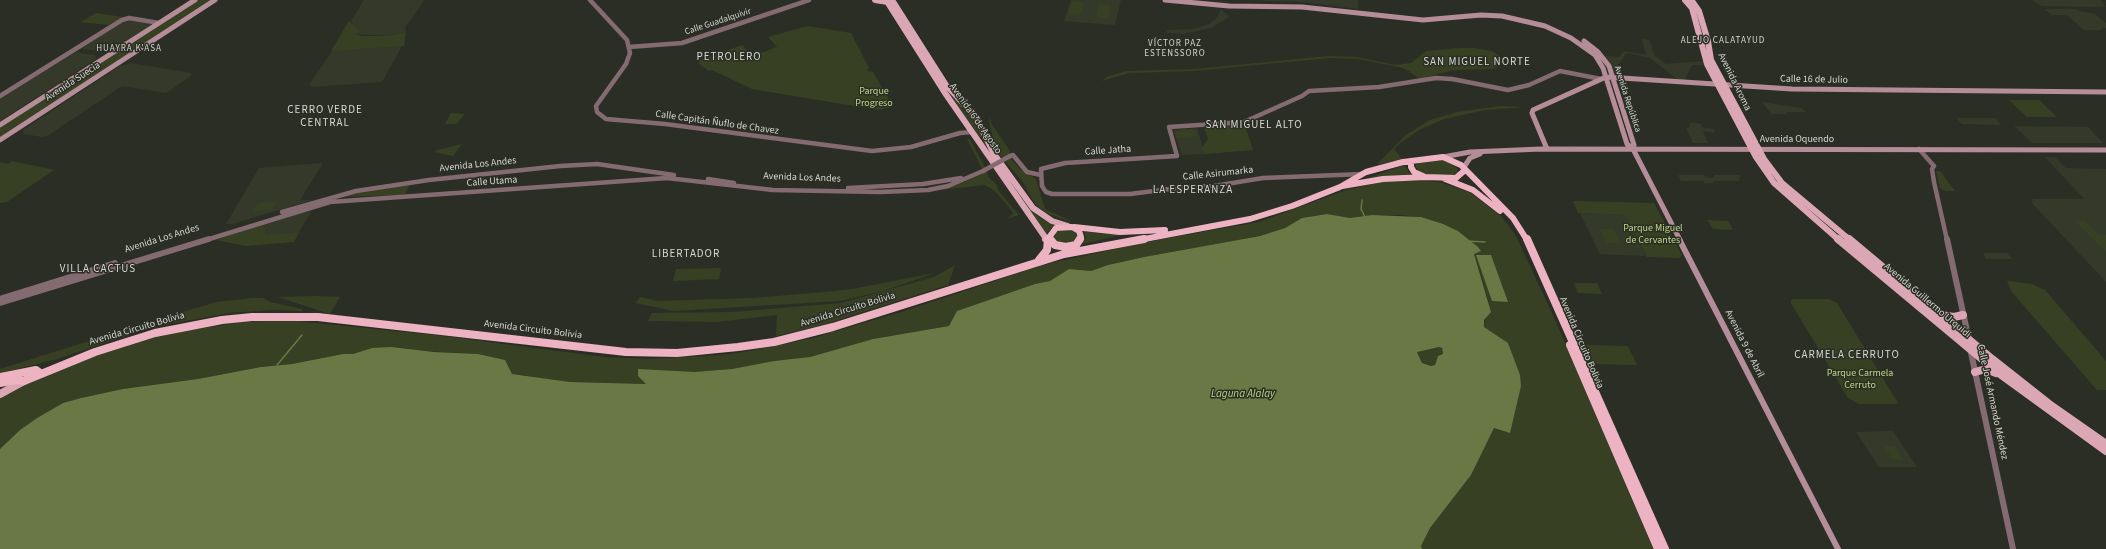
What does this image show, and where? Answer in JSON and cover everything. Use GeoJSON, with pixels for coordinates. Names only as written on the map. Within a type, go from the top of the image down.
{"type":"FeatureCollection","features":[{"type":"Feature","properties":{"kind":"highway","name":"Avenida Circuito Bolivia"},"geometry":{"type":"LineString","coordinates":[[24,381],[40,373],[95,352],[155,333],[222,320],[278,316],[318,317],[626,352],[677,353],[774,342],[827,329],[1038,262],[1064,250],[1255,218],[1340,187],[1363,174],[1411,161],[1443,157],[1455,160],[1465,169],[1514,218],[1526,236],[1665,549]]}},
{"type":"Feature","properties":{"kind":"highway"},"geometry":{"type":"LineString","coordinates":[[1411,161],[1411,167],[1414,172],[1425,177]]}},
{"type":"Feature","properties":{"kind":"highway"},"geometry":{"type":"LineString","coordinates":[[1445,179],[1458,178],[1465,169]]}},
{"type":"Feature","properties":{"kind":"highway","name":"Avenida Circuito Bolivia"},"geometry":{"type":"LineString","coordinates":[[1340,187],[1383,179],[1425,177],[1445,179],[1480,195],[1508,218],[1522,238],[1658,549]]}},
{"type":"Feature","properties":{"kind":"highway","name":"Avenida Circuito Bolivia"},"geometry":{"type":"LineString","coordinates":[[1070,227],[1115,232],[1185,230]]}},
{"type":"Feature","properties":{"kind":"highway"},"geometry":{"type":"LineString","coordinates":[[1038,262],[1047,250],[1054,229],[1070,227],[1081,234],[1078,247]]}},
{"type":"Feature","properties":{"kind":"highway"},"geometry":{"type":"LineString","coordinates":[[1050,241],[1064,250]]}},
{"type":"Feature","properties":{"kind":"highway"},"geometry":{"type":"LineString","coordinates":[[0,377],[36,370],[40,373]]}},
{"type":"Feature","properties":{"kind":"highway"},"geometry":{"type":"LineString","coordinates":[[0,383],[16,380],[24,381]]}},
{"type":"Feature","properties":{"kind":"main road","name":"Avenida Suecia"},"geometry":{"type":"LineString","coordinates":[[0,125],[195,0]]}},
{"type":"Feature","properties":{"kind":"main road","name":"Avenida Suecia"},"geometry":{"type":"LineString","coordinates":[[0,140],[215,0]]}},
{"type":"Feature","properties":{"kind":"main road"},"geometry":{"type":"LineString","coordinates":[[875,0],[889,1]]}},
{"type":"Feature","properties":{"kind":"main road","name":"Avenida República"},"geometry":{"type":"LineString","coordinates":[[1166,0],[1229,4],[1302,7],[1423,20],[1481,15],[1513,18],[1545,26],[1578,42],[1598,60],[1627,144],[1632,149],[1634,145],[1609,66],[1603,57],[1584,41],[1555,26],[1521,16],[1479,12],[1423,18],[1298,4],[1229,4],[1200,0]]}},
{"type":"Feature","properties":{"kind":"main road","name":"Avenida Aroma"},"geometry":{"type":"LineString","coordinates":[[1685,0],[1692,8],[1702,41],[1704,56],[1759,149]]}},
{"type":"Feature","properties":{"kind":"main road","name":"Avenida Aroma"},"geometry":{"type":"LineString","coordinates":[[1690,0],[1699,11],[1708,41],[1711,60],[1721,85],[1752,149]]}},
{"type":"Feature","properties":{"kind":"main road","name":"Avenida 6 de Agosto"},"geometry":{"type":"LineString","coordinates":[[889,1],[945,93],[1050,241]]}},
{"type":"Feature","properties":{"kind":"main road","name":"Avenida 6 de Agosto"},"geometry":{"type":"LineString","coordinates":[[889,1],[946,85],[976,117],[994,154],[1033,208],[1048,219],[1070,227]]}},
{"type":"Feature","properties":{"kind":"main road"},"geometry":{"type":"LineString","coordinates":[[1547,149],[1532,113],[1536,108],[1545,103],[1603,78]]}},
{"type":"Feature","properties":{"kind":"main road","name":"Calle 16 de Julio"},"geometry":{"type":"LineString","coordinates":[[1603,78],[1792,89],[2106,92]]}},
{"type":"Feature","properties":{"kind":"main road","name":"Avenida Oquendo"},"geometry":{"type":"LineString","coordinates":[[1443,157],[1487,152],[1547,149],[2106,150]]}},
{"type":"Feature","properties":{"kind":"main road","name":"Avenida 9 de Abril"},"geometry":{"type":"LineString","coordinates":[[1632,149],[1838,549]]}},
{"type":"Feature","properties":{"kind":"main road","name":"Avenida Guillermo Urquidi"},"geometry":{"type":"LineString","coordinates":[[1752,149],[1767,175],[1796,204],[2000,374],[2106,451]]}},
{"type":"Feature","properties":{"kind":"main road","name":"Avenida Guillermo Urquidi"},"geometry":{"type":"LineString","coordinates":[[1759,149],[1774,174],[1791,192],[1968,339],[2050,404],[2106,444]]}},
{"type":"Feature","properties":{"kind":"main road","name":"Avenida Oquendo"},"geometry":{"type":"LineString","coordinates":[[1465,169],[1470,158],[1487,152]]}},
{"type":"Feature","properties":{"kind":"main road"},"geometry":{"type":"LineString","coordinates":[[1938,314],[1954,318],[1963,315]]}},
{"type":"Feature","properties":{"kind":"main road"},"geometry":{"type":"LineString","coordinates":[[1975,372],[1986,369],[2000,374]]}},
{"type":"Feature","properties":{"kind":"main road","name":"Avenida Circuito Bolivia"},"geometry":{"type":"LineString","coordinates":[[0,390],[24,381]]}},
{"type":"Feature","properties":{"kind":"main road","name":"Avenida Circuito Bolivia"},"geometry":{"type":"LineString","coordinates":[[0,394],[24,381]]}},
{"type":"Feature","properties":{"kind":"street"},"geometry":{"type":"LineString","coordinates":[[590,0],[627,40],[629,47]]}},
{"type":"Feature","properties":{"kind":"street","name":"Calle Guadalquivir"},"geometry":{"type":"LineString","coordinates":[[629,47],[682,43],[810,0]]}},
{"type":"Feature","properties":{"kind":"street"},"geometry":{"type":"LineString","coordinates":[[0,96],[122,20],[129,18],[159,23]]}},
{"type":"Feature","properties":{"kind":"street","name":"Calle Capitán Ñuflo de Chavez"},"geometry":{"type":"LineString","coordinates":[[629,47],[630,53],[626,64],[596,106],[597,112],[606,119],[620,122],[665,124],[847,149],[872,151],[911,147],[960,133],[972,132]]}},
{"type":"Feature","properties":{"kind":"street","name":"Calle Jatha"},"geometry":{"type":"LineString","coordinates":[[1040,176],[1041,169],[1080,162],[1177,156],[1169,127],[1244,122],[1302,96],[1309,90],[1379,87],[1436,78],[1452,79],[1508,90],[1529,85],[1556,72],[1565,71],[1603,78]]}},
{"type":"Feature","properties":{"kind":"street","name":"Calle José Armando Méndez"},"geometry":{"type":"LineString","coordinates":[[1919,149],[1934,166],[1932,169],[1934,182],[2013,549]]}},
{"type":"Feature","properties":{"kind":"street","name":"Avenida Los Andes"},"geometry":{"type":"LineString","coordinates":[[667,178],[773,190],[880,192],[937,189],[983,171],[1011,156],[1027,172],[1040,176]]}},
{"type":"Feature","properties":{"kind":"street","name":"Avenida Los Andes"},"geometry":{"type":"LineString","coordinates":[[0,299],[333,196],[415,182],[585,163],[768,186],[836,188],[923,184],[973,175]]}},
{"type":"Feature","properties":{"kind":"street","name":"Calle Asirumarka"},"geometry":{"type":"LineString","coordinates":[[1040,176],[1042,186],[1046,192],[1052,194],[1130,194],[1178,187],[1214,186],[1263,178],[1363,174]]}},
{"type":"Feature","properties":{"kind":"street","name":"Calle Utama"},"geometry":{"type":"LineString","coordinates":[[318,204],[408,196],[667,178]]}},
{"type":"Feature","properties":{"kind":"street","name":"Avenida Los Andes"},"geometry":{"type":"LineString","coordinates":[[0,303],[318,204]]}},
{"type":"Feature","properties":{"kind":"shaded area"},"geometry":{"type":"Polygon","coordinates":[[[364,0],[424,0],[405,27],[406,32],[388,36],[356,34],[358,29],[353,26],[351,21],[364,0]]]}},
{"type":"Feature","properties":{"kind":"shaded area"},"geometry":{"type":"Polygon","coordinates":[[[1071,0],[1121,0],[1115,25],[1064,21],[1071,0]]]}},
{"type":"Feature","properties":{"kind":"shaded area"},"geometry":{"type":"Polygon","coordinates":[[[1242,0],[1358,0],[1358,9],[1302,2],[1242,0]]]}},
{"type":"Feature","properties":{"kind":"shaded area"},"geometry":{"type":"Polygon","coordinates":[[[2032,0],[2100,0],[2106,7],[2042,6],[2032,0]]]}},
{"type":"Feature","properties":{"kind":"shaded area"},"geometry":{"type":"Polygon","coordinates":[[[1221,9],[1229,17],[1211,28],[1184,34],[1167,33],[1167,30],[1194,29],[1209,24],[1216,19],[1221,9]]]}},
{"type":"Feature","properties":{"kind":"shaded area"},"geometry":{"type":"Polygon","coordinates":[[[2045,9],[2076,9],[2095,14],[2106,23],[2106,28],[2101,28],[2103,30],[2084,30],[2067,15],[2051,15],[2045,9]]]}},
{"type":"Feature","properties":{"kind":"shaded area"},"geometry":{"type":"Polygon","coordinates":[[[129,19],[154,24],[109,52],[81,49],[124,20],[129,19]]]}},
{"type":"Feature","properties":{"kind":"shaded area"},"geometry":{"type":"Polygon","coordinates":[[[1642,39],[1649,40],[1655,56],[1666,64],[1703,61],[1704,65],[1692,65],[1685,79],[1687,82],[1616,76],[1605,56],[1619,57],[1624,51],[1646,55],[1642,39]],[[1628,53],[1615,70],[1619,76],[1678,80],[1650,58],[1628,53]]]}},
{"type":"Feature","properties":{"kind":"shaded area"},"geometry":{"type":"Polygon","coordinates":[[[402,46],[382,82],[313,87],[309,85],[332,51],[402,46]]]}},
{"type":"Feature","properties":{"kind":"shaded area"},"geometry":{"type":"Polygon","coordinates":[[[76,52],[95,55],[96,59],[0,121],[0,98],[76,52]]]}},
{"type":"Feature","properties":{"kind":"shaded area"},"geometry":{"type":"Polygon","coordinates":[[[131,63],[191,73],[191,76],[166,93],[122,86],[47,136],[42,137],[23,134],[23,130],[120,66],[131,63]]]}},
{"type":"Feature","properties":{"kind":"shaded area"},"geometry":{"type":"Polygon","coordinates":[[[1762,102],[1802,108],[1806,112],[1772,114],[1762,102]]]}},
{"type":"Feature","properties":{"kind":"shaded area"},"geometry":{"type":"Polygon","coordinates":[[[1956,118],[1995,118],[2001,125],[1962,124],[1956,118]]]}},
{"type":"Feature","properties":{"kind":"shaded area"},"geometry":{"type":"Polygon","coordinates":[[[1690,122],[1701,124],[1702,127],[1714,129],[1715,133],[1703,131],[1708,143],[1693,143],[1686,128],[1689,128],[1690,122]]]}},
{"type":"Feature","properties":{"kind":"shaded area"},"geometry":{"type":"Polygon","coordinates":[[[2014,126],[2088,127],[2103,143],[2032,143],[2014,126]]]}},
{"type":"Feature","properties":{"kind":"shaded area"},"geometry":{"type":"Polygon","coordinates":[[[1197,128],[1205,154],[1182,155],[1173,130],[1197,128]]]}},
{"type":"Feature","properties":{"kind":"shaded area"},"geometry":{"type":"Polygon","coordinates":[[[2045,157],[2055,157],[2066,168],[2106,169],[2106,282],[2031,202],[2033,199],[2084,199],[2045,157]]]}},
{"type":"Feature","properties":{"kind":"shaded area"},"geometry":{"type":"Polygon","coordinates":[[[323,163],[300,200],[312,200],[232,224],[226,224],[259,168],[323,163]]]}},
{"type":"Feature","properties":{"kind":"shaded area"},"geometry":{"type":"Polygon","coordinates":[[[1678,175],[1703,175],[1713,178],[1714,175],[1740,175],[1739,181],[1713,181],[1714,183],[1704,183],[1703,181],[1681,181],[1678,175]]]}},
{"type":"Feature","properties":{"kind":"shaded area"},"geometry":{"type":"Polygon","coordinates":[[[308,211],[311,212],[299,232],[283,236],[266,235],[264,225],[308,211]]]}},
{"type":"Feature","properties":{"kind":"shaded area"},"geometry":{"type":"Polygon","coordinates":[[[1580,213],[1625,215],[1646,256],[1600,254],[1580,213]]]}},
{"type":"Feature","properties":{"kind":"shaded area"},"geometry":{"type":"Polygon","coordinates":[[[1983,253],[2007,253],[2013,259],[1986,259],[1983,253]]]}},
{"type":"Feature","properties":{"kind":"shaded area"},"geometry":{"type":"Polygon","coordinates":[[[1893,431],[1917,467],[1879,467],[1856,432],[1893,431]]]}},
{"type":"Feature","properties":{"kind":"green space"},"geometry":{"type":"Polygon","coordinates":[[[198,0],[213,0],[0,138],[0,127],[198,0]]]}},
{"type":"Feature","properties":{"kind":"green space"},"geometry":{"type":"Polygon","coordinates":[[[1072,1],[1084,2],[1080,16],[1068,15],[1072,1]]]}},
{"type":"Feature","properties":{"kind":"green space"},"geometry":{"type":"Polygon","coordinates":[[[1099,4],[1111,5],[1108,18],[1096,17],[1099,4]]]}},
{"type":"Feature","properties":{"kind":"green space"},"geometry":{"type":"Polygon","coordinates":[[[96,13],[123,17],[109,25],[81,22],[96,13]]]}},
{"type":"Feature","properties":{"kind":"green space"},"geometry":{"type":"Polygon","coordinates":[[[349,21],[359,30],[356,34],[361,36],[388,36],[406,32],[404,46],[331,51],[349,21]]]}},
{"type":"Feature","properties":{"kind":"green space","name":"Parque Progreso"},"geometry":{"type":"Polygon","coordinates":[[[808,26],[851,33],[869,68],[867,71],[873,72],[891,103],[891,107],[879,110],[752,89],[712,70],[709,71],[698,63],[701,60],[742,45],[753,56],[777,47],[768,37],[808,26]]]}},
{"type":"Feature","properties":{"kind":"green space"},"geometry":{"type":"Polygon","coordinates":[[[1473,48],[1492,51],[1501,57],[1503,64],[1492,69],[1454,70],[1419,79],[1409,71],[1400,67],[1359,59],[1330,58],[1192,71],[1129,73],[1101,81],[1109,76],[1127,71],[1196,69],[1329,56],[1357,57],[1395,65],[1411,63],[1426,51],[1473,48]]]}},
{"type":"Feature","properties":{"kind":"green space"},"geometry":{"type":"Polygon","coordinates":[[[956,98],[974,119],[993,156],[954,101],[956,98]]]}},
{"type":"Feature","properties":{"kind":"green space"},"geometry":{"type":"Polygon","coordinates":[[[2009,100],[2039,100],[2057,117],[2027,117],[2009,100]]]}},
{"type":"Feature","properties":{"kind":"green space"},"geometry":{"type":"Polygon","coordinates":[[[1500,106],[1524,107],[1485,110],[1444,119],[1419,130],[1399,144],[1394,149],[1402,159],[1380,164],[1378,163],[1406,135],[1430,120],[1457,112],[1500,106]]]}},
{"type":"Feature","properties":{"kind":"green space"},"geometry":{"type":"Polygon","coordinates":[[[451,113],[465,114],[456,124],[445,124],[451,113]]]}},
{"type":"Feature","properties":{"kind":"green space"},"geometry":{"type":"Polygon","coordinates":[[[989,116],[992,125],[1010,152],[1008,155],[1019,168],[1036,179],[1045,209],[1071,222],[1046,213],[1035,204],[1023,182],[997,152],[989,116]]]}},
{"type":"Feature","properties":{"kind":"green space"},"geometry":{"type":"Polygon","coordinates":[[[1244,123],[1253,150],[1205,154],[1202,147],[1208,139],[1204,127],[1244,123]]]}},
{"type":"Feature","properties":{"kind":"green space"},"geometry":{"type":"Polygon","coordinates":[[[1195,129],[1197,136],[1177,138],[1175,131],[1195,129]]]}},
{"type":"Feature","properties":{"kind":"green space"},"geometry":{"type":"Polygon","coordinates":[[[967,139],[970,139],[987,171],[988,177],[996,184],[998,190],[1019,215],[1006,219],[1013,214],[1012,211],[994,190],[984,185],[940,190],[960,184],[984,173],[967,139]]]}},
{"type":"Feature","properties":{"kind":"green space"},"geometry":{"type":"Polygon","coordinates":[[[462,144],[453,156],[435,152],[437,150],[462,144]]]}},
{"type":"Feature","properties":{"kind":"green space"},"geometry":{"type":"Polygon","coordinates":[[[1443,160],[1456,165],[1458,173],[1444,176],[1425,174],[1416,168],[1416,165],[1420,163],[1443,160]]]}},
{"type":"Feature","properties":{"kind":"green space"},"geometry":{"type":"Polygon","coordinates":[[[12,161],[54,170],[7,202],[0,203],[0,162],[8,164],[12,161]]]}},
{"type":"Feature","properties":{"kind":"green space"},"geometry":{"type":"Polygon","coordinates":[[[1405,165],[1410,174],[1369,178],[1390,170],[1405,165]]]}},
{"type":"Feature","properties":{"kind":"green space"},"geometry":{"type":"Polygon","coordinates":[[[1936,171],[1940,171],[1955,191],[1946,191],[1940,188],[1936,171]]]}},
{"type":"Feature","properties":{"kind":"green space"},"geometry":{"type":"Polygon","coordinates":[[[1412,180],[1440,182],[1471,193],[1501,216],[1516,236],[1557,324],[1653,549],[1422,549],[1421,546],[1430,528],[1471,475],[1494,428],[1510,433],[1513,358],[1508,343],[1484,327],[1489,302],[1474,254],[1480,251],[1478,247],[1421,217],[1398,215],[1372,215],[1350,218],[1327,214],[1302,218],[1285,228],[1260,236],[1144,257],[1108,265],[1091,271],[1070,269],[1050,281],[1035,284],[957,311],[950,326],[873,339],[810,357],[774,361],[732,369],[694,372],[647,384],[570,382],[512,374],[478,354],[372,348],[353,354],[343,354],[198,379],[123,389],[81,398],[63,403],[37,418],[20,430],[0,449],[0,396],[76,362],[162,335],[244,322],[287,320],[443,336],[604,357],[648,359],[721,355],[750,351],[813,338],[901,312],[1043,265],[1146,242],[1259,222],[1346,190],[1382,182],[1412,180]]]}},
{"type":"Feature","properties":{"kind":"green space"},"geometry":{"type":"Polygon","coordinates":[[[407,185],[409,186],[406,193],[402,195],[337,197],[367,191],[407,185]]]}},
{"type":"Feature","properties":{"kind":"green space"},"geometry":{"type":"Polygon","coordinates":[[[277,201],[272,210],[253,211],[258,203],[277,201]]]}},
{"type":"Feature","properties":{"kind":"green space","name":"Parque Miguel de Cervantes"},"geometry":{"type":"Polygon","coordinates":[[[1573,202],[1654,203],[1682,255],[1679,258],[1647,257],[1625,215],[1578,213],[1573,202]]]}},
{"type":"Feature","properties":{"kind":"green space"},"geometry":{"type":"Polygon","coordinates":[[[1026,205],[1040,218],[1056,226],[1051,228],[1046,234],[1026,205]]]}},
{"type":"Feature","properties":{"kind":"green space"},"geometry":{"type":"Polygon","coordinates":[[[1707,220],[1728,221],[1733,230],[1713,229],[1707,220]]]}},
{"type":"Feature","properties":{"kind":"green space"},"geometry":{"type":"Polygon","coordinates":[[[2075,221],[2085,221],[2099,235],[2106,235],[2106,252],[2075,221]]]}},
{"type":"Feature","properties":{"kind":"green space"},"geometry":{"type":"Polygon","coordinates":[[[264,224],[266,235],[299,232],[294,242],[246,246],[216,240],[264,224]]]}},
{"type":"Feature","properties":{"kind":"green space"},"geometry":{"type":"Polygon","coordinates":[[[1068,228],[1076,232],[1078,237],[1074,243],[1059,244],[1053,237],[1056,231],[1068,228]]]}},
{"type":"Feature","properties":{"kind":"green space"},"geometry":{"type":"Polygon","coordinates":[[[1600,229],[1614,229],[1621,243],[1606,243],[1600,229]]]}},
{"type":"Feature","properties":{"kind":"green space"},"geometry":{"type":"Polygon","coordinates":[[[1083,231],[1125,234],[1082,244],[1086,237],[1083,231]]]}},
{"type":"Feature","properties":{"kind":"green space"},"geometry":{"type":"Polygon","coordinates":[[[955,265],[948,285],[822,325],[776,336],[777,315],[717,322],[648,321],[652,313],[733,312],[841,303],[934,277],[955,265]]]}},
{"type":"Feature","properties":{"kind":"green space"},"geometry":{"type":"Polygon","coordinates":[[[721,268],[719,279],[673,281],[676,269],[721,268]]]}},
{"type":"Feature","properties":{"kind":"green space"},"geometry":{"type":"Polygon","coordinates":[[[935,273],[883,291],[840,301],[673,311],[636,303],[640,297],[657,301],[753,298],[825,292],[852,289],[935,273]]]}},
{"type":"Feature","properties":{"kind":"green space"},"geometry":{"type":"Polygon","coordinates":[[[2007,281],[2032,284],[2045,290],[2106,361],[2106,390],[2097,390],[2011,291],[2007,281]]]}},
{"type":"Feature","properties":{"kind":"green space"},"geometry":{"type":"Polygon","coordinates":[[[1574,283],[1597,283],[1602,294],[1578,293],[1574,283]]]}},
{"type":"Feature","properties":{"kind":"green space"},"geometry":{"type":"Polygon","coordinates":[[[278,297],[340,297],[330,314],[278,297]]]}},
{"type":"Feature","properties":{"kind":"green space"},"geometry":{"type":"Polygon","coordinates":[[[263,298],[270,302],[302,309],[302,311],[271,310],[229,313],[164,325],[167,319],[179,313],[217,302],[263,298]]]}},
{"type":"Feature","properties":{"kind":"green space","name":"Parque Carmela Cerruto"},"geometry":{"type":"Polygon","coordinates":[[[1829,299],[1837,303],[1898,403],[1859,404],[1848,398],[1791,303],[1791,300],[1829,299]]]}},
{"type":"Feature","properties":{"kind":"green space"},"geometry":{"type":"Polygon","coordinates":[[[156,321],[153,325],[146,329],[57,359],[0,373],[0,369],[156,321]]]}},
{"type":"Feature","properties":{"kind":"green space"},"geometry":{"type":"Polygon","coordinates":[[[1583,345],[1628,346],[1637,365],[1591,364],[1583,345]]]}},
{"type":"Feature","properties":{"kind":"green space"},"geometry":{"type":"Polygon","coordinates":[[[1439,347],[1441,348],[1443,354],[1437,358],[1435,365],[1431,366],[1422,363],[1417,351],[1439,347]]]}},
{"type":"Feature","properties":{"kind":"green space"},"geometry":{"type":"Polygon","coordinates":[[[1884,446],[1895,446],[1904,460],[1892,459],[1884,446]]]}},
{"type":"Feature","properties":{"kind":"water","name":"Laguna Alalay"},"geometry":{"type":"Polygon","coordinates":[[[1327,214],[1350,218],[1372,215],[1421,217],[1443,224],[1458,231],[1481,251],[1474,254],[1491,312],[1484,320],[1484,327],[1508,343],[1520,375],[1521,386],[1510,433],[1494,428],[1471,475],[1430,528],[1421,546],[1422,549],[0,549],[0,449],[20,430],[37,418],[63,403],[81,398],[123,389],[198,379],[343,354],[353,354],[372,348],[391,347],[434,352],[478,354],[505,360],[512,374],[570,382],[646,384],[638,376],[638,369],[694,372],[732,369],[774,361],[810,357],[873,339],[949,326],[957,311],[1035,284],[1050,281],[1069,269],[1091,271],[1108,265],[1144,257],[1260,236],[1285,228],[1302,218],[1327,214]],[[1439,347],[1417,352],[1422,363],[1431,366],[1435,365],[1438,356],[1443,354],[1442,348],[1439,347]]]}},
{"type":"Feature","properties":{"kind":"water"},"geometry":{"type":"Polygon","coordinates":[[[1476,255],[1491,255],[1508,302],[1492,301],[1476,255]]]}},
{"type":"Feature","properties":{"kind":"waterway"},"geometry":{"type":"LineString","coordinates":[[1362,200],[1361,209],[1365,217]]}},
{"type":"Feature","properties":{"kind":"waterway"},"geometry":{"type":"LineString","coordinates":[[1466,241],[1485,242]]}},
{"type":"Feature","properties":{"kind":"waterway"},"geometry":{"type":"LineString","coordinates":[[277,365],[302,335]]}},
{"type":"Feature","properties":{"kind":"district","name":"ALEJO CALATAYUD"},"geometry":{"type":"Point","coordinates":[1723,41]}},
{"type":"Feature","properties":{"kind":"district","name":"HUAYRA K'ASA"},"geometry":{"type":"Point","coordinates":[129,49]}},
{"type":"Feature","properties":{"kind":"district","name":"VÍCTOR PAZ ESTENSSORO"},"geometry":{"type":"Point","coordinates":[1175,50]}},
{"type":"Feature","properties":{"kind":"district","name":"PETROLERO"},"geometry":{"type":"Point","coordinates":[729,58]}},
{"type":"Feature","properties":{"kind":"district","name":"SAN MIGUEL NORTE"},"geometry":{"type":"Point","coordinates":[1477,63]}},
{"type":"Feature","properties":{"kind":"district","name":"CERRO VERDE CENTRAL"},"geometry":{"type":"Point","coordinates":[325,117]}},
{"type":"Feature","properties":{"kind":"district","name":"SAN MIGUEL ALTO"},"geometry":{"type":"Point","coordinates":[1254,126]}},
{"type":"Feature","properties":{"kind":"district","name":"LA ESPERANZA"},"geometry":{"type":"Point","coordinates":[1193,191]}},
{"type":"Feature","properties":{"kind":"district","name":"LIBERTADOR"},"geometry":{"type":"Point","coordinates":[686,255]}},
{"type":"Feature","properties":{"kind":"district","name":"VILLA CACTUS"},"geometry":{"type":"Point","coordinates":[98,270]}},
{"type":"Feature","properties":{"kind":"district","name":"CARMELA CERRUTO"},"geometry":{"type":"Point","coordinates":[1847,356]}}]}
